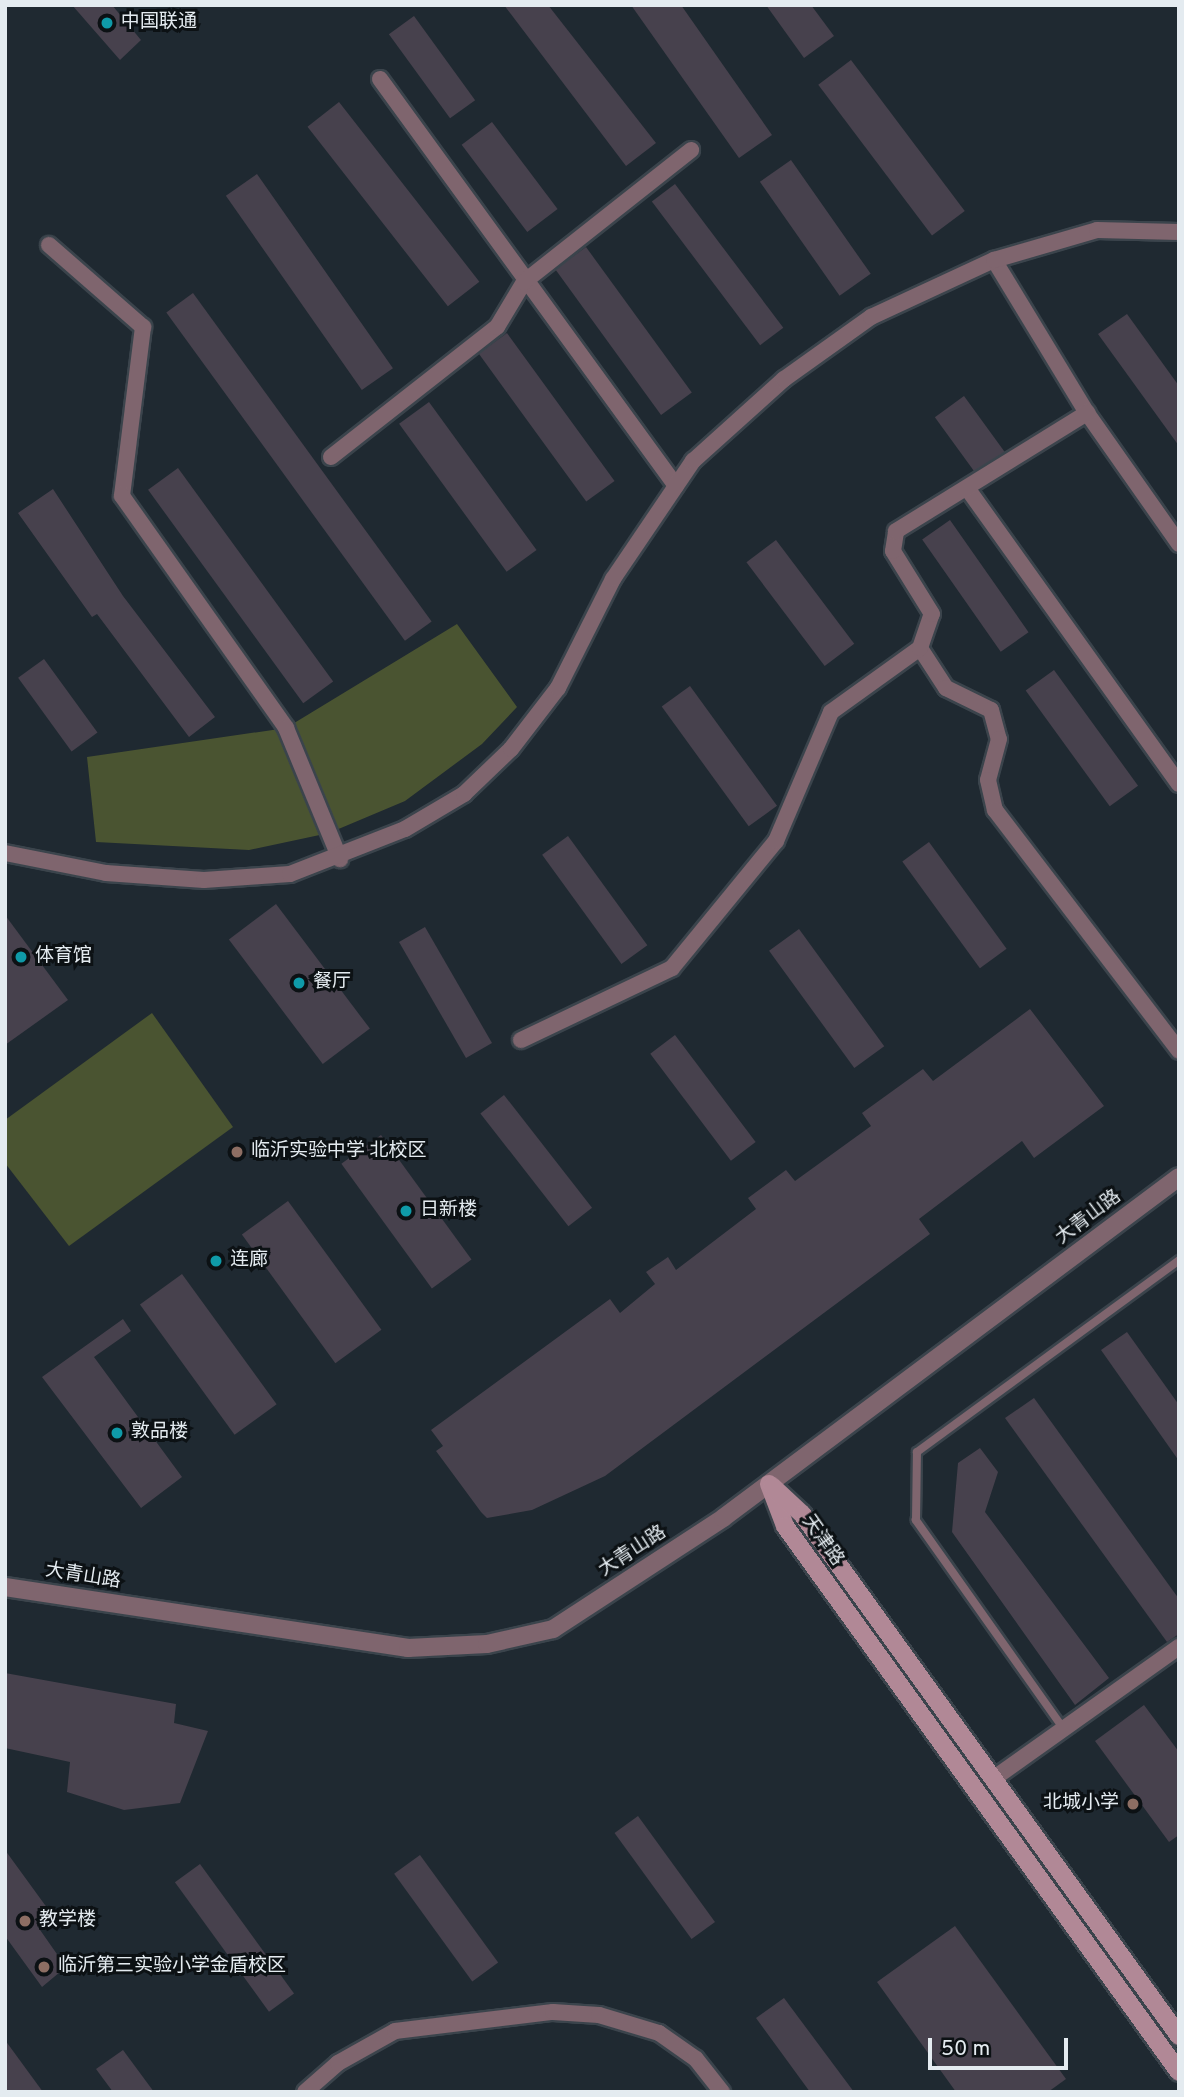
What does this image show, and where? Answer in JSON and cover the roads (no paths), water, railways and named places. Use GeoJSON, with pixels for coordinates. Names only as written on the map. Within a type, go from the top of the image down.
{"type":"FeatureCollection","features":[{"type":"Feature","properties":{"kind":"main road","name":"天津路"},"geometry":{"type":"LineString","coordinates":[[769,1484],[802,1514],[1179,2036]]}},
{"type":"Feature","properties":{"kind":"main road","name":"天津路"},"geometry":{"type":"LineString","coordinates":[[769,1484],[785,1526],[1179,2072]]}},
{"type":"Feature","properties":{"kind":"street"},"geometry":{"type":"LineString","coordinates":[[380,79],[524,282],[676,486]]}},
{"type":"Feature","properties":{"kind":"street"},"geometry":{"type":"LineString","coordinates":[[331,457],[497,327],[524,282],[691,150]]}},
{"type":"Feature","properties":{"kind":"street"},"geometry":{"type":"LineString","coordinates":[[5,853],[106,873],[204,880],[290,874],[340,859],[464,794],[511,749],[558,688],[613,579],[693,461],[784,379],[849,333],[994,260],[1097,230],[1179,232]]}},
{"type":"Feature","properties":{"kind":"street"},"geometry":{"type":"LineString","coordinates":[[49,244],[142,327],[122,496],[286,728],[340,859]]}},
{"type":"Feature","properties":{"kind":"street"},"geometry":{"type":"LineString","coordinates":[[994,260],[1087,413],[1179,544]]}},
{"type":"Feature","properties":{"kind":"street"},"geometry":{"type":"LineString","coordinates":[[521,1040],[672,968],[776,841],[831,712],[920,648],[932,614],[893,551],[896,531],[1087,413]]}},
{"type":"Feature","properties":{"kind":"street"},"geometry":{"type":"LineString","coordinates":[[967,488],[1179,784]]}},
{"type":"Feature","properties":{"kind":"street"},"geometry":{"type":"LineString","coordinates":[[920,648],[946,688],[991,709],[999,739],[988,780],[995,810],[1179,1051]]}},
{"type":"Feature","properties":{"kind":"street","name":"大青山路"},"geometry":{"type":"LineString","coordinates":[[5,1587],[408,1648],[487,1644],[553,1629],[769,1484],[1179,1177]]}},
{"type":"Feature","properties":{"kind":"street"},"geometry":{"type":"LineString","coordinates":[[993,1779],[1179,1647]]}},
{"type":"Feature","properties":{"kind":"street"},"geometry":{"type":"LineString","coordinates":[[305,2092],[338,2063],[395,2031],[554,2012],[599,2015],[659,2033],[696,2059],[722,2092]]}},
{"type":"Feature","properties":{"kind":"lane"},"geometry":{"type":"LineString","coordinates":[[1063,1728],[916,1520],[917,1452],[1179,1260]]}},
{"type":"Feature","properties":{"kind":"place","name":"中国联通"},"geometry":{"type":"Point","coordinates":[107,23]}},
{"type":"Feature","properties":{"kind":"place","name":"体育馆"},"geometry":{"type":"Point","coordinates":[21,957]}},
{"type":"Feature","properties":{"kind":"place","name":"餐厅"},"geometry":{"type":"Point","coordinates":[299,983]}},
{"type":"Feature","properties":{"kind":"place","name":"临沂实验中学 北校区"},"geometry":{"type":"Point","coordinates":[237,1152]}},
{"type":"Feature","properties":{"kind":"place","name":"日新楼"},"geometry":{"type":"Point","coordinates":[406,1211]}},
{"type":"Feature","properties":{"kind":"place","name":"连廊"},"geometry":{"type":"Point","coordinates":[216,1261]}},
{"type":"Feature","properties":{"kind":"place","name":"敦品楼"},"geometry":{"type":"Point","coordinates":[117,1433]}},
{"type":"Feature","properties":{"kind":"place","name":"北城小学"},"geometry":{"type":"Point","coordinates":[1133,1804]}},
{"type":"Feature","properties":{"kind":"place","name":"教学楼"},"geometry":{"type":"Point","coordinates":[25,1921]}},
{"type":"Feature","properties":{"kind":"place","name":"临沂第三实验小学金盾校区"},"geometry":{"type":"Point","coordinates":[44,1967]}}]}
